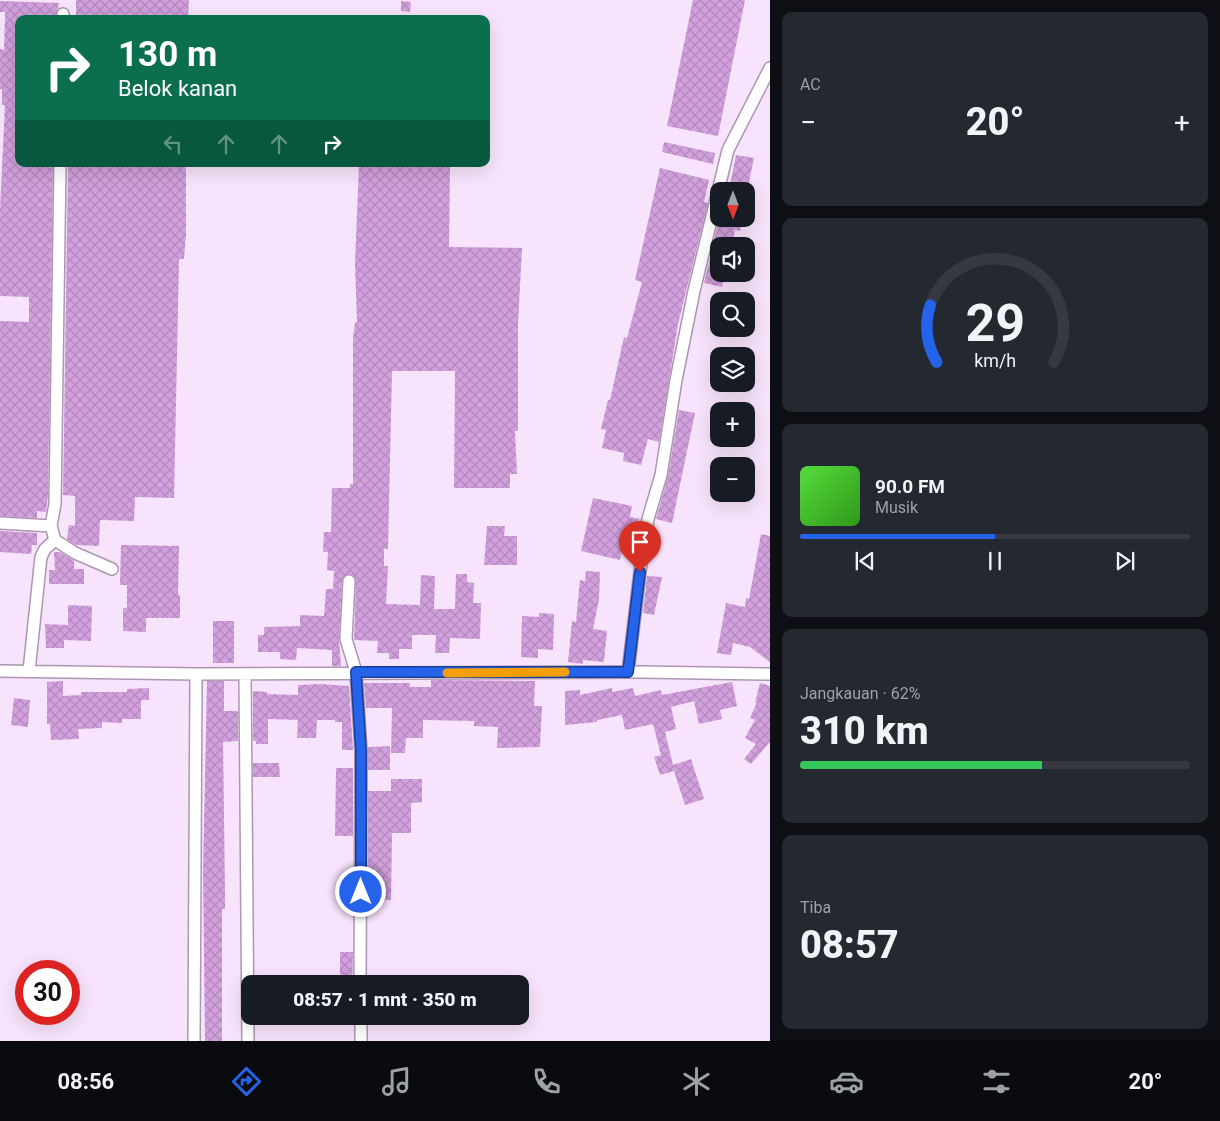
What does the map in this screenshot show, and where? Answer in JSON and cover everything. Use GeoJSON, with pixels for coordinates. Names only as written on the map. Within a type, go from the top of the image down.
{"type":"FeatureCollection","features":[{"type":"Feature","properties":{"kind":"street"},"geometry":{"type":"LineString","coordinates":[[628,672],[648,519],[661,475],[676,380],[694,291],[728,150],[770,68]]}},
{"type":"Feature","properties":{"kind":"street"},"geometry":{"type":"LineString","coordinates":[[60,167],[55,504],[51,526],[55,540],[75,553],[112,569]]}},
{"type":"Feature","properties":{"kind":"street"},"geometry":{"type":"LineString","coordinates":[[0,523],[51,526]]}},
{"type":"Feature","properties":{"kind":"street"},"geometry":{"type":"LineString","coordinates":[[29,671],[42,557],[45,550],[55,540]]}},
{"type":"Feature","properties":{"kind":"street"},"geometry":{"type":"LineString","coordinates":[[349,581],[346,639],[356,672],[361,751],[360,975]]}},
{"type":"Feature","properties":{"kind":"street"},"geometry":{"type":"LineString","coordinates":[[0,671],[196,674],[628,672],[770,674]]}},
{"type":"Feature","properties":{"kind":"street"},"geometry":{"type":"LineString","coordinates":[[194,1041],[196,674]]}},
{"type":"Feature","properties":{"kind":"street"},"geometry":{"type":"LineString","coordinates":[[245,674],[248,1041]]}},
{"type":"Feature","properties":{"kind":"street"},"geometry":{"type":"LineString","coordinates":[[361,1025],[361,1041]]}},
{"type":"Feature","properties":{"kind":"building"},"geometry":{"type":"Polygon","coordinates":[[[76,0],[189,0],[188,15],[76,15],[76,0]]]}},
{"type":"Feature","properties":{"kind":"building"},"geometry":{"type":"Polygon","coordinates":[[[693,0],[745,0],[718,136],[667,126],[693,0]]]}},
{"type":"Feature","properties":{"kind":"building"},"geometry":{"type":"Polygon","coordinates":[[[0,1],[59,3],[57,15],[15,15],[15,167],[53,167],[48,495],[46,512],[37,511],[37,518],[0,516],[0,321],[29,322],[29,297],[0,296],[0,210],[5,105],[2,105],[2,89],[0,89],[0,49],[4,50],[5,12],[0,12],[0,1]]]}},
{"type":"Feature","properties":{"kind":"building"},"geometry":{"type":"Polygon","coordinates":[[[401,1],[411,2],[410,12],[401,11],[401,1]]]}},
{"type":"Feature","properties":{"kind":"building"},"geometry":{"type":"Polygon","coordinates":[[[664,142],[715,153],[713,164],[662,152],[664,142]]]}},
{"type":"Feature","properties":{"kind":"building"},"geometry":{"type":"Polygon","coordinates":[[[736,155],[754,158],[749,182],[731,182],[736,155]]]}},
{"type":"Feature","properties":{"kind":"building"},"geometry":{"type":"Polygon","coordinates":[[[68,167],[186,167],[186,235],[184,259],[179,259],[174,498],[135,497],[134,521],[100,520],[99,546],[76,545],[67,539],[69,525],[75,526],[75,496],[63,495],[68,167]]]}},
{"type":"Feature","properties":{"kind":"building"},"geometry":{"type":"Polygon","coordinates":[[[359,167],[450,167],[449,247],[522,248],[518,324],[518,431],[515,431],[517,474],[510,474],[510,488],[454,488],[455,371],[392,371],[388,549],[384,549],[384,566],[388,566],[386,604],[420,605],[421,575],[435,576],[434,609],[455,609],[456,574],[467,574],[467,582],[474,583],[473,603],[481,603],[480,639],[450,638],[449,653],[435,653],[436,635],[412,635],[412,649],[399,649],[399,659],[389,659],[389,653],[377,653],[378,641],[354,640],[356,581],[353,575],[349,574],[343,577],[342,581],[339,639],[341,666],[332,666],[332,650],[297,648],[296,660],[280,659],[280,652],[258,652],[258,635],[264,635],[264,627],[300,626],[300,615],[324,616],[326,589],[333,589],[334,571],[327,570],[328,552],[323,552],[324,532],[331,532],[332,488],[350,488],[350,484],[353,484],[353,339],[355,322],[357,323],[355,263],[359,167]]]}},
{"type":"Feature","properties":{"kind":"building"},"geometry":{"type":"Polygon","coordinates":[[[660,168],[709,180],[704,202],[708,203],[678,324],[659,442],[648,439],[641,465],[623,461],[624,453],[602,448],[606,430],[601,429],[608,400],[610,400],[624,337],[627,338],[642,282],[635,280],[660,168]]]}},
{"type":"Feature","properties":{"kind":"building"},"geometry":{"type":"Polygon","coordinates":[[[717,228],[740,228],[740,231],[735,230],[734,237],[715,237],[717,228]]]}},
{"type":"Feature","properties":{"kind":"building"},"geometry":{"type":"Polygon","coordinates":[[[710,257],[710,282],[723,282],[722,287],[704,283],[710,257]]]}},
{"type":"Feature","properties":{"kind":"building"},"geometry":{"type":"Polygon","coordinates":[[[679,410],[695,413],[672,523],[656,519],[668,476],[679,410]]]}},
{"type":"Feature","properties":{"kind":"building"},"geometry":{"type":"Polygon","coordinates":[[[593,498],[632,506],[630,517],[639,519],[635,533],[627,531],[620,560],[581,551],[593,498]]]}},
{"type":"Feature","properties":{"kind":"building"},"geometry":{"type":"Polygon","coordinates":[[[487,526],[505,526],[504,536],[517,536],[517,565],[484,565],[487,526]]]}},
{"type":"Feature","properties":{"kind":"building"},"geometry":{"type":"Polygon","coordinates":[[[0,531],[37,533],[37,545],[32,545],[31,554],[0,552],[0,531]]]}},
{"type":"Feature","properties":{"kind":"building"},"geometry":{"type":"Polygon","coordinates":[[[761,534],[770,536],[770,662],[750,647],[733,643],[731,655],[717,653],[726,603],[745,607],[746,598],[749,599],[761,534]]]}},
{"type":"Feature","properties":{"kind":"building"},"geometry":{"type":"Polygon","coordinates":[[[121,545],[179,546],[178,595],[180,595],[180,618],[146,618],[146,632],[123,631],[123,608],[127,608],[127,585],[120,585],[121,545]]]}},
{"type":"Feature","properties":{"kind":"building"},"geometry":{"type":"Polygon","coordinates":[[[54,552],[60,552],[74,561],[74,569],[84,569],[84,584],[49,584],[49,570],[55,570],[54,552]]]}},
{"type":"Feature","properties":{"kind":"building"},"geometry":{"type":"Polygon","coordinates":[[[586,571],[600,572],[599,599],[593,629],[607,631],[604,662],[583,660],[583,664],[568,662],[572,621],[576,622],[580,580],[585,581],[586,571]]]}},
{"type":"Feature","properties":{"kind":"building"},"geometry":{"type":"Polygon","coordinates":[[[647,576],[662,577],[654,615],[643,613],[647,576]]]}},
{"type":"Feature","properties":{"kind":"building"},"geometry":{"type":"Polygon","coordinates":[[[68,605],[92,606],[91,641],[64,640],[64,648],[46,648],[45,624],[68,625],[68,605]]]}},
{"type":"Feature","properties":{"kind":"building"},"geometry":{"type":"Polygon","coordinates":[[[539,613],[554,614],[553,650],[538,649],[538,658],[521,657],[522,616],[539,617],[539,613]]]}},
{"type":"Feature","properties":{"kind":"building"},"geometry":{"type":"Polygon","coordinates":[[[213,621],[234,621],[234,663],[213,663],[213,621]]]}},
{"type":"Feature","properties":{"kind":"building"},"geometry":{"type":"Polygon","coordinates":[[[431,680],[535,681],[534,706],[542,706],[540,747],[497,748],[498,727],[474,726],[474,721],[423,720],[423,738],[406,738],[405,753],[391,753],[392,708],[366,708],[364,683],[410,683],[410,687],[431,687],[431,680]]]}},
{"type":"Feature","properties":{"kind":"building"},"geometry":{"type":"Polygon","coordinates":[[[63,681],[63,696],[81,695],[81,692],[127,692],[127,689],[149,688],[149,700],[141,700],[141,719],[122,719],[122,723],[102,722],[102,728],[78,729],[79,739],[51,740],[50,724],[47,724],[47,682],[63,681]]]}},
{"type":"Feature","properties":{"kind":"building"},"geometry":{"type":"Polygon","coordinates":[[[207,681],[224,681],[224,711],[238,711],[238,741],[223,742],[225,909],[222,909],[222,1041],[205,1041],[203,874],[207,681]]]}},
{"type":"Feature","properties":{"kind":"building"},"geometry":{"type":"Polygon","coordinates":[[[732,682],[737,706],[720,710],[722,719],[699,724],[694,701],[671,707],[676,729],[665,732],[673,765],[691,759],[704,799],[685,805],[674,771],[660,775],[654,757],[661,755],[653,724],[625,730],[622,715],[597,720],[597,722],[565,725],[565,691],[580,690],[580,695],[612,688],[612,692],[633,688],[635,696],[661,690],[662,695],[732,682]]]}},
{"type":"Feature","properties":{"kind":"building"},"geometry":{"type":"Polygon","coordinates":[[[760,683],[770,686],[770,742],[751,764],[744,759],[756,744],[745,738],[755,720],[750,718],[757,702],[755,703],[760,683]]]}},
{"type":"Feature","properties":{"kind":"building"},"geometry":{"type":"Polygon","coordinates":[[[298,685],[349,686],[353,750],[342,750],[342,722],[335,722],[335,720],[317,720],[316,738],[297,738],[298,720],[268,719],[268,744],[256,744],[256,741],[253,741],[253,691],[267,692],[267,694],[298,695],[298,685]]]}},
{"type":"Feature","properties":{"kind":"building"},"geometry":{"type":"Polygon","coordinates":[[[14,698],[30,700],[28,727],[11,725],[14,698]]]}},
{"type":"Feature","properties":{"kind":"building"},"geometry":{"type":"Polygon","coordinates":[[[390,746],[390,770],[368,770],[368,747],[390,746]]]}},
{"type":"Feature","properties":{"kind":"building"},"geometry":{"type":"Polygon","coordinates":[[[253,763],[279,763],[280,777],[253,777],[253,763]]]}},
{"type":"Feature","properties":{"kind":"building"},"geometry":{"type":"Polygon","coordinates":[[[336,768],[353,768],[353,836],[335,836],[336,768]]]}},
{"type":"Feature","properties":{"kind":"building"},"geometry":{"type":"Polygon","coordinates":[[[391,779],[422,779],[422,802],[411,803],[411,833],[392,833],[391,900],[368,900],[368,791],[391,791],[391,779]]]}},
{"type":"Feature","properties":{"kind":"building"},"geometry":{"type":"Polygon","coordinates":[[[340,952],[353,952],[352,975],[340,975],[340,952]]]}},
{"type":"Feature","properties":{"kind":"slow traffic"},"geometry":{"type":"LineString","coordinates":[[447,673],[565,672]]}},
{"type":"Feature","properties":{"kind":"route"},"geometry":{"type":"LineString","coordinates":[[361,892],[361,751],[356,672],[628,672],[640,572]]}}]}
